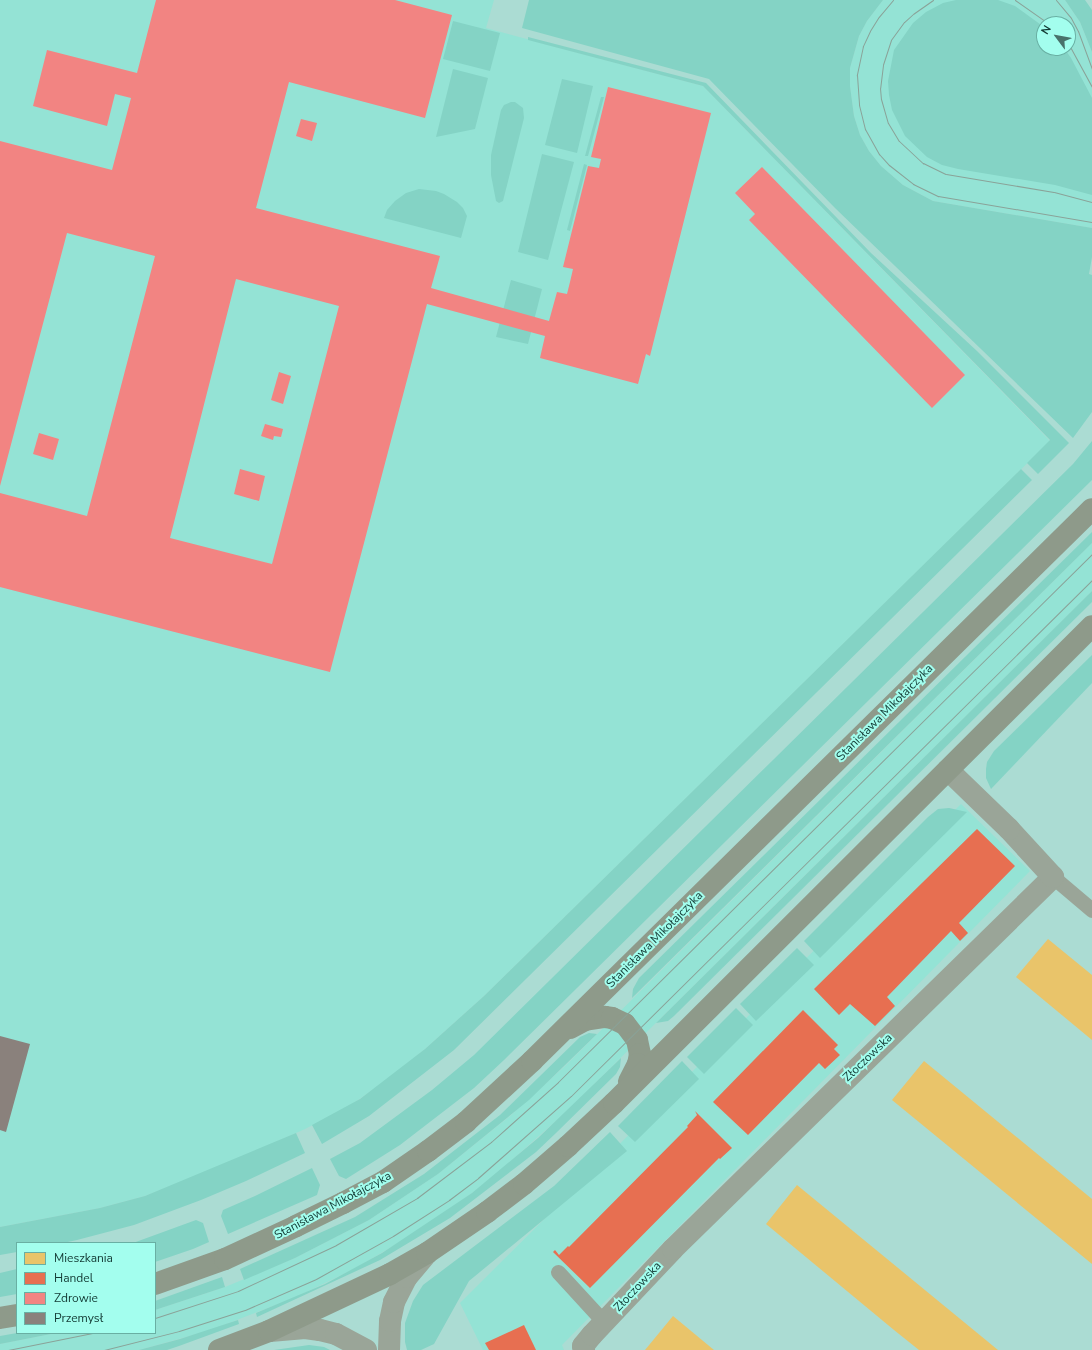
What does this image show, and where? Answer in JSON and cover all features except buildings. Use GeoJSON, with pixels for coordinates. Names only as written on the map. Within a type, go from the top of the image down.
{"type":"FeatureCollection","features":[{"type":"Feature","properties":{"kind":"street","name":"Stanisława Mikołajczyka"},"geometry":{"type":"LineString","coordinates":[[156,1284],[225,1259],[296,1226],[383,1182],[428,1151],[466,1122],[501,1091],[1092,509]]}},
{"type":"Feature","properties":{"kind":"street"},"geometry":{"type":"LineString","coordinates":[[219,1350],[269,1331],[390,1274],[427,1253],[487,1212],[524,1184],[614,1103],[1092,626]]}},
{"type":"Feature","properties":{"kind":"street"},"geometry":{"type":"LineString","coordinates":[[948,770],[1009,829],[1053,877]]}},
{"type":"Feature","properties":{"kind":"street","name":"Złoczowska"},"geometry":{"type":"LineString","coordinates":[[584,1350],[582,1346],[673,1249],[1053,877]]}},
{"type":"Feature","properties":{"kind":"street"},"geometry":{"type":"LineString","coordinates":[[556,1037],[578,1023],[605,1017],[620,1021],[630,1029],[639,1047],[638,1064],[627,1086],[614,1103]]}},
{"type":"Feature","properties":{"kind":"street"},"geometry":{"type":"LineString","coordinates":[[389,1350],[390,1321],[394,1302],[406,1277],[427,1253]]}},
{"type":"Feature","properties":{"kind":"street"},"geometry":{"type":"LineString","coordinates":[[0,1318],[16,1315]]}},
{"type":"Feature","properties":{"kind":"street"},"geometry":{"type":"LineString","coordinates":[[269,1331],[305,1328],[320,1330],[336,1334],[366,1350]]}},
{"type":"Feature","properties":{"kind":"lane"},"geometry":{"type":"LineString","coordinates":[[1053,877],[1092,910]]}},
{"type":"Feature","properties":{"kind":"lane"},"geometry":{"type":"LineString","coordinates":[[558,1272],[604,1322]]}},
{"type":"Feature","properties":{"kind":"shaded area"},"geometry":{"type":"Polygon","coordinates":[[[0,0],[494,0],[486,28],[703,86],[1050,441],[484,996],[425,1049],[391,1077],[348,1107],[305,1129],[229,1163],[145,1196],[100,1208],[0,1227],[0,0]]]}},
{"type":"Feature","properties":{"kind":"shaded area"},"geometry":{"type":"Polygon","coordinates":[[[529,0],[883,0],[867,21],[859,36],[850,68],[850,86],[854,116],[860,135],[869,151],[881,166],[903,185],[933,201],[1092,228],[1092,257],[1089,274],[1092,275],[1092,412],[1073,438],[835,208],[709,79],[522,28],[529,0]]]}},
{"type":"Feature","properties":{"kind":"shaded area"},"geometry":{"type":"Polygon","coordinates":[[[883,0],[1065,0],[1076,16],[1036,16],[1036,56],[1076,56],[1076,16],[1080,22],[1092,52],[1092,228],[933,201],[903,185],[881,166],[869,151],[860,135],[854,116],[850,86],[850,68],[859,36],[867,21],[883,0]]]}},
{"type":"Feature","properties":{"kind":"shaded area"},"geometry":{"type":"Polygon","coordinates":[[[956,0],[998,0],[1015,6],[1036,21],[1036,56],[1070,56],[1092,98],[1092,195],[1055,185],[942,165],[927,157],[905,136],[892,110],[889,95],[888,81],[894,50],[913,23],[926,12],[943,3],[956,0]]]}},
{"type":"Feature","properties":{"kind":"shaded area"},"geometry":{"type":"Polygon","coordinates":[[[1065,0],[1085,0],[1092,10],[1092,52],[1080,22],[1065,0]]]}},
{"type":"Feature","properties":{"kind":"shaded area"},"geometry":{"type":"Polygon","coordinates":[[[453,21],[500,33],[490,71],[443,59],[453,21]]]}},
{"type":"Feature","properties":{"kind":"shaded area"},"geometry":{"type":"Polygon","coordinates":[[[528,37],[706,83],[871,253],[977,351],[1069,443],[1038,474],[1027,463],[1050,440],[703,86],[528,40],[528,37]]]}},
{"type":"Feature","properties":{"kind":"shaded area"},"geometry":{"type":"Polygon","coordinates":[[[453,69],[488,78],[475,129],[436,137],[453,69]]]}},
{"type":"Feature","properties":{"kind":"shaded area"},"geometry":{"type":"Polygon","coordinates":[[[562,79],[593,86],[577,153],[545,145],[562,79]]]}},
{"type":"Feature","properties":{"kind":"shaded area"},"geometry":{"type":"Polygon","coordinates":[[[601,97],[604,97],[588,156],[585,156],[601,97]]]}},
{"type":"Feature","properties":{"kind":"shaded area"},"geometry":{"type":"Polygon","coordinates":[[[515,102],[523,108],[524,118],[503,201],[499,203],[496,201],[491,175],[491,155],[501,110],[504,105],[515,102]]]}},
{"type":"Feature","properties":{"kind":"shaded area"},"geometry":{"type":"Polygon","coordinates":[[[542,154],[574,162],[548,260],[518,252],[542,154]]]}},
{"type":"Feature","properties":{"kind":"shaded area"},"geometry":{"type":"Polygon","coordinates":[[[584,164],[587,165],[570,231],[567,230],[584,164]]]}},
{"type":"Feature","properties":{"kind":"shaded area"},"geometry":{"type":"Polygon","coordinates":[[[419,189],[436,191],[444,194],[457,202],[463,208],[467,216],[461,238],[384,218],[387,210],[395,201],[406,193],[419,189]]]}},
{"type":"Feature","properties":{"kind":"shaded area"},"geometry":{"type":"Polygon","coordinates":[[[511,280],[542,289],[528,344],[496,337],[511,280]]]}},
{"type":"Feature","properties":{"kind":"shaded area"},"geometry":{"type":"Polygon","coordinates":[[[1092,441],[1092,480],[504,1060],[474,1088],[400,1145],[346,1179],[339,1176],[330,1159],[360,1143],[432,1090],[474,1055],[1073,464],[1092,441]]]}},
{"type":"Feature","properties":{"kind":"shaded area"},"geometry":{"type":"Polygon","coordinates":[[[1021,469],[1032,480],[454,1050],[369,1116],[322,1144],[312,1125],[360,1099],[425,1049],[484,996],[1021,469]]]}},
{"type":"Feature","properties":{"kind":"shaded area"},"geometry":{"type":"Polygon","coordinates":[[[1092,532],[1092,543],[632,998],[633,989],[639,978],[1092,532]]]}},
{"type":"Feature","properties":{"kind":"shaded area"},"geometry":{"type":"Polygon","coordinates":[[[1092,543],[1092,591],[567,1111],[494,1176],[472,1193],[420,1230],[354,1269],[296,1297],[211,1330],[139,1350],[0,1350],[0,1344],[51,1334],[156,1334],[156,1310],[225,1287],[295,1258],[369,1220],[438,1174],[510,1116],[564,1067],[1092,543]]]}},
{"type":"Feature","properties":{"kind":"shaded area"},"geometry":{"type":"Polygon","coordinates":[[[1092,591],[1092,602],[674,1016],[668,1021],[656,1023],[1092,591]]]}},
{"type":"Feature","properties":{"kind":"shaded area"},"geometry":{"type":"Polygon","coordinates":[[[1092,655],[1092,683],[991,789],[986,778],[986,769],[987,762],[994,751],[1092,655]]]}},
{"type":"Feature","properties":{"kind":"shaded area"},"geometry":{"type":"Polygon","coordinates":[[[961,804],[1030,871],[562,1345],[564,1350],[483,1350],[460,1303],[961,804]]]}},
{"type":"Feature","properties":{"kind":"shaded area"},"geometry":{"type":"Polygon","coordinates":[[[949,808],[967,812],[820,958],[804,941],[928,817],[938,809],[949,808]]]}},
{"type":"Feature","properties":{"kind":"shaded area"},"geometry":{"type":"Polygon","coordinates":[[[797,948],[814,965],[756,1021],[740,1004],[797,948]]]}},
{"type":"Feature","properties":{"kind":"shaded area"},"geometry":{"type":"Polygon","coordinates":[[[736,1008],[753,1025],[704,1074],[687,1057],[736,1008]]]}},
{"type":"Feature","properties":{"kind":"shaded area"},"geometry":{"type":"Polygon","coordinates":[[[589,1033],[597,1034],[529,1100],[438,1174],[369,1220],[295,1258],[244,1280],[240,1269],[355,1217],[424,1174],[500,1115],[580,1037],[589,1033]]]}},
{"type":"Feature","properties":{"kind":"shaded area"},"geometry":{"type":"Polygon","coordinates":[[[621,1058],[620,1067],[616,1074],[536,1152],[450,1218],[380,1260],[257,1317],[256,1313],[325,1284],[382,1253],[472,1193],[538,1138],[621,1058]]]}},
{"type":"Feature","properties":{"kind":"shaded area"},"geometry":{"type":"Polygon","coordinates":[[[682,1061],[699,1079],[635,1142],[618,1126],[682,1061]]]}},
{"type":"Feature","properties":{"kind":"shaded area"},"geometry":{"type":"Polygon","coordinates":[[[610,1132],[627,1151],[469,1281],[434,1344],[421,1350],[407,1350],[405,1342],[405,1323],[413,1301],[423,1285],[554,1186],[610,1132]]]}},
{"type":"Feature","properties":{"kind":"shaded area"},"geometry":{"type":"Polygon","coordinates":[[[296,1133],[305,1153],[246,1181],[201,1200],[134,1225],[68,1242],[16,1242],[16,1252],[0,1255],[0,1227],[100,1208],[145,1196],[296,1133]]]}},
{"type":"Feature","properties":{"kind":"shaded area"},"geometry":{"type":"Polygon","coordinates":[[[312,1168],[320,1185],[317,1195],[228,1234],[221,1216],[223,1210],[312,1168]]]}},
{"type":"Feature","properties":{"kind":"shaded area"},"geometry":{"type":"Polygon","coordinates":[[[196,1220],[203,1223],[209,1242],[156,1262],[156,1242],[136,1242],[196,1220]]]}},
{"type":"Feature","properties":{"kind":"shaded area"},"geometry":{"type":"Polygon","coordinates":[[[16,1269],[16,1294],[0,1297],[0,1273],[16,1269]]]}},
{"type":"Feature","properties":{"kind":"shaded area"},"geometry":{"type":"Polygon","coordinates":[[[222,1277],[225,1287],[156,1310],[156,1301],[222,1277]]]}},
{"type":"Feature","properties":{"kind":"shaded area"},"geometry":{"type":"Polygon","coordinates":[[[238,1320],[239,1324],[167,1350],[139,1350],[180,1339],[238,1320]]]}},
{"type":"Feature","properties":{"kind":"shaded area"},"geometry":{"type":"Polygon","coordinates":[[[16,1333],[51,1334],[0,1344],[0,1336],[16,1333]]]}},
{"type":"Feature","properties":{"kind":"shaded area"},"geometry":{"type":"Polygon","coordinates":[[[309,1345],[324,1347],[330,1350],[274,1350],[309,1345]]]}},
{"type":"Feature","properties":{"kind":"tram line"},"geometry":{"type":"LineString","coordinates":[[893,0],[878,18],[870,31],[863,46],[857,75],[859,105],[865,129],[879,154],[889,165],[913,184],[938,196],[1092,222]]}},
{"type":"Feature","properties":{"kind":"tram line"},"geometry":{"type":"LineString","coordinates":[[933,0],[904,22],[891,40],[883,65],[880,88],[881,99],[888,123],[899,141],[923,163],[946,174],[1054,192],[1092,202]]}},
{"type":"Feature","properties":{"kind":"tram line"},"geometry":{"type":"LineString","coordinates":[[1015,0],[1038,16]]}},
{"type":"Feature","properties":{"kind":"tram line"},"geometry":{"type":"LineString","coordinates":[[1056,0],[1071,18],[1078,31],[1092,69]]}},
{"type":"Feature","properties":{"kind":"tram line"},"geometry":{"type":"LineString","coordinates":[[1075,56],[1092,87]]}},
{"type":"Feature","properties":{"kind":"tram line"},"geometry":{"type":"LineString","coordinates":[[156,1318],[238,1291],[336,1245],[417,1198],[491,1142],[558,1082],[1092,554]]}},
{"type":"Feature","properties":{"kind":"tram line"},"geometry":{"type":"LineString","coordinates":[[104,1350],[179,1331],[245,1310],[316,1279],[393,1236],[449,1200],[478,1178],[571,1096],[1092,580]]}},
{"type":"Feature","properties":{"kind":"tram line"},"geometry":{"type":"LineString","coordinates":[[8,1350],[87,1334]]}}]}
